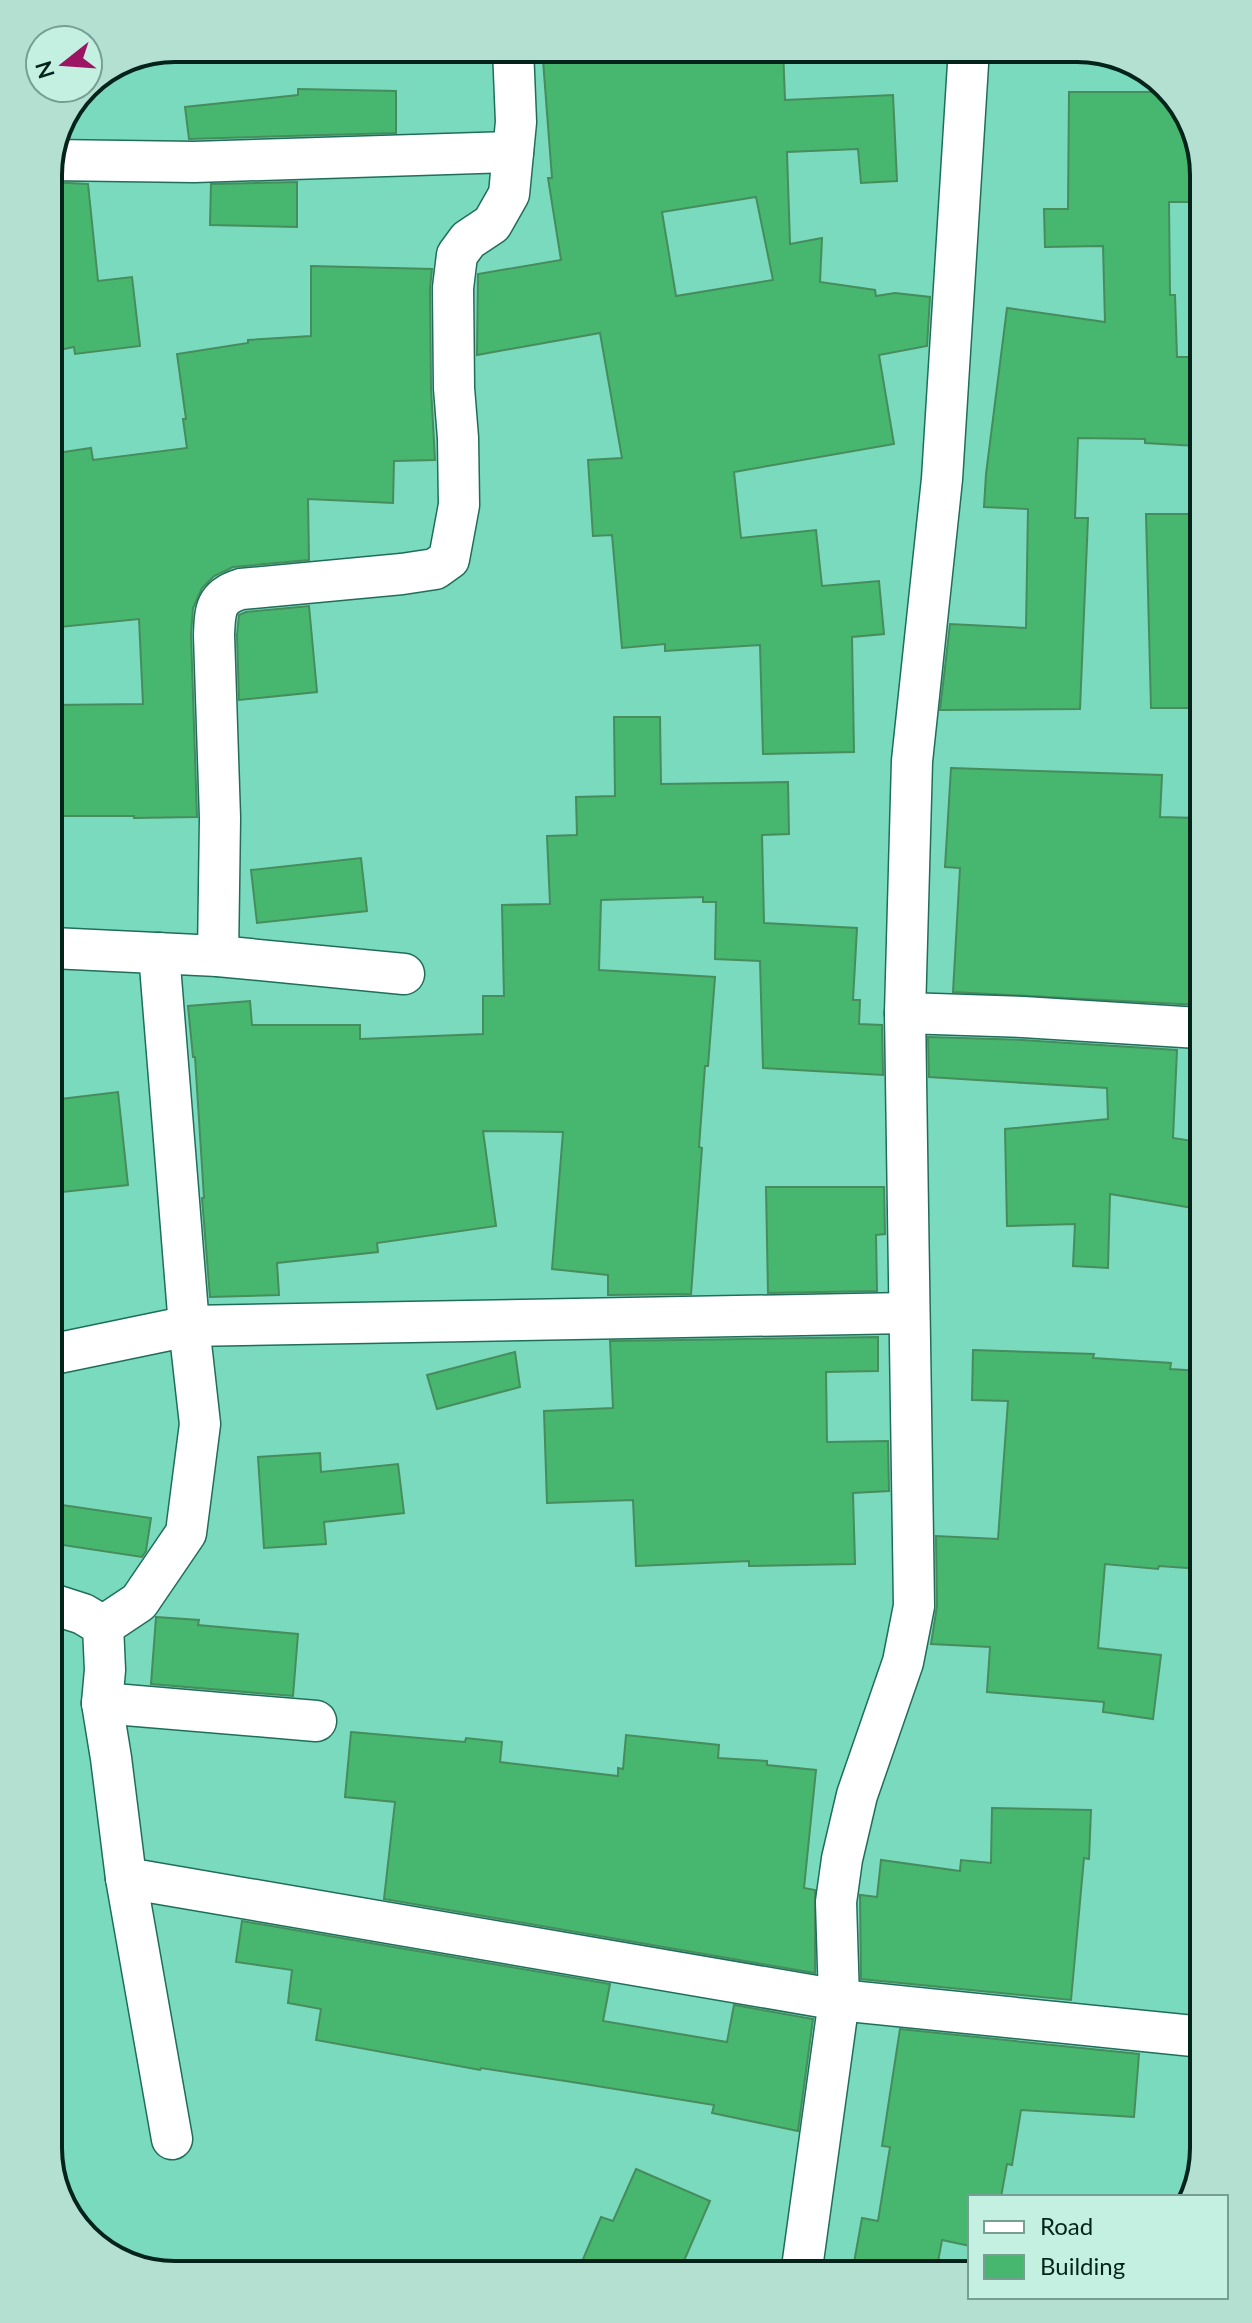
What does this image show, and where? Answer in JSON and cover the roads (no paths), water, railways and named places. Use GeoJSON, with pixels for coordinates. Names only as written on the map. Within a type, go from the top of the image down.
{"type":"FeatureCollection","features":[{"type":"Feature","properties":{"kind":"street"},"geometry":{"type":"LineString","coordinates":[[218,956],[220,818],[214,635],[217,606],[228,594],[241,589],[402,574],[435,569],[449,559],[459,505],[453,302],[457,255],[468,240],[492,224],[509,194],[516,122],[514,62]]}},
{"type":"Feature","properties":{"kind":"street"},"geometry":{"type":"LineString","coordinates":[[803,2261],[839,2000],[836,1902],[842,1859],[857,1795],[903,1662],[914,1606],[905,1013],[912,761],[942,479],[968,62]]}},
{"type":"Feature","properties":{"kind":"street"},"geometry":{"type":"LineString","coordinates":[[63,160],[194,162],[513,152]]}},
{"type":"Feature","properties":{"kind":"street"},"geometry":{"type":"LineString","coordinates":[[62,948],[218,956],[404,974]]}},
{"type":"Feature","properties":{"kind":"street"},"geometry":{"type":"LineString","coordinates":[[103,1626],[139,1602],[186,1533],[200,1424],[189,1326],[159,953]]}},
{"type":"Feature","properties":{"kind":"street"},"geometry":{"type":"LineString","coordinates":[[905,1013],[1190,1027]]}},
{"type":"Feature","properties":{"kind":"street"},"geometry":{"type":"LineString","coordinates":[[62,1352],[189,1326],[908,1313]]}},
{"type":"Feature","properties":{"kind":"street"},"geometry":{"type":"LineString","coordinates":[[62,1607],[83,1614],[103,1626]]}},
{"type":"Feature","properties":{"kind":"street"},"geometry":{"type":"LineString","coordinates":[[103,1626],[105,1670],[102,1703],[126,1878],[172,2139]]}},
{"type":"Feature","properties":{"kind":"street"},"geometry":{"type":"LineString","coordinates":[[102,1703],[316,1721]]}},
{"type":"Feature","properties":{"kind":"street"},"geometry":{"type":"LineString","coordinates":[[126,1878],[839,2000],[1190,2036]]}}]}
